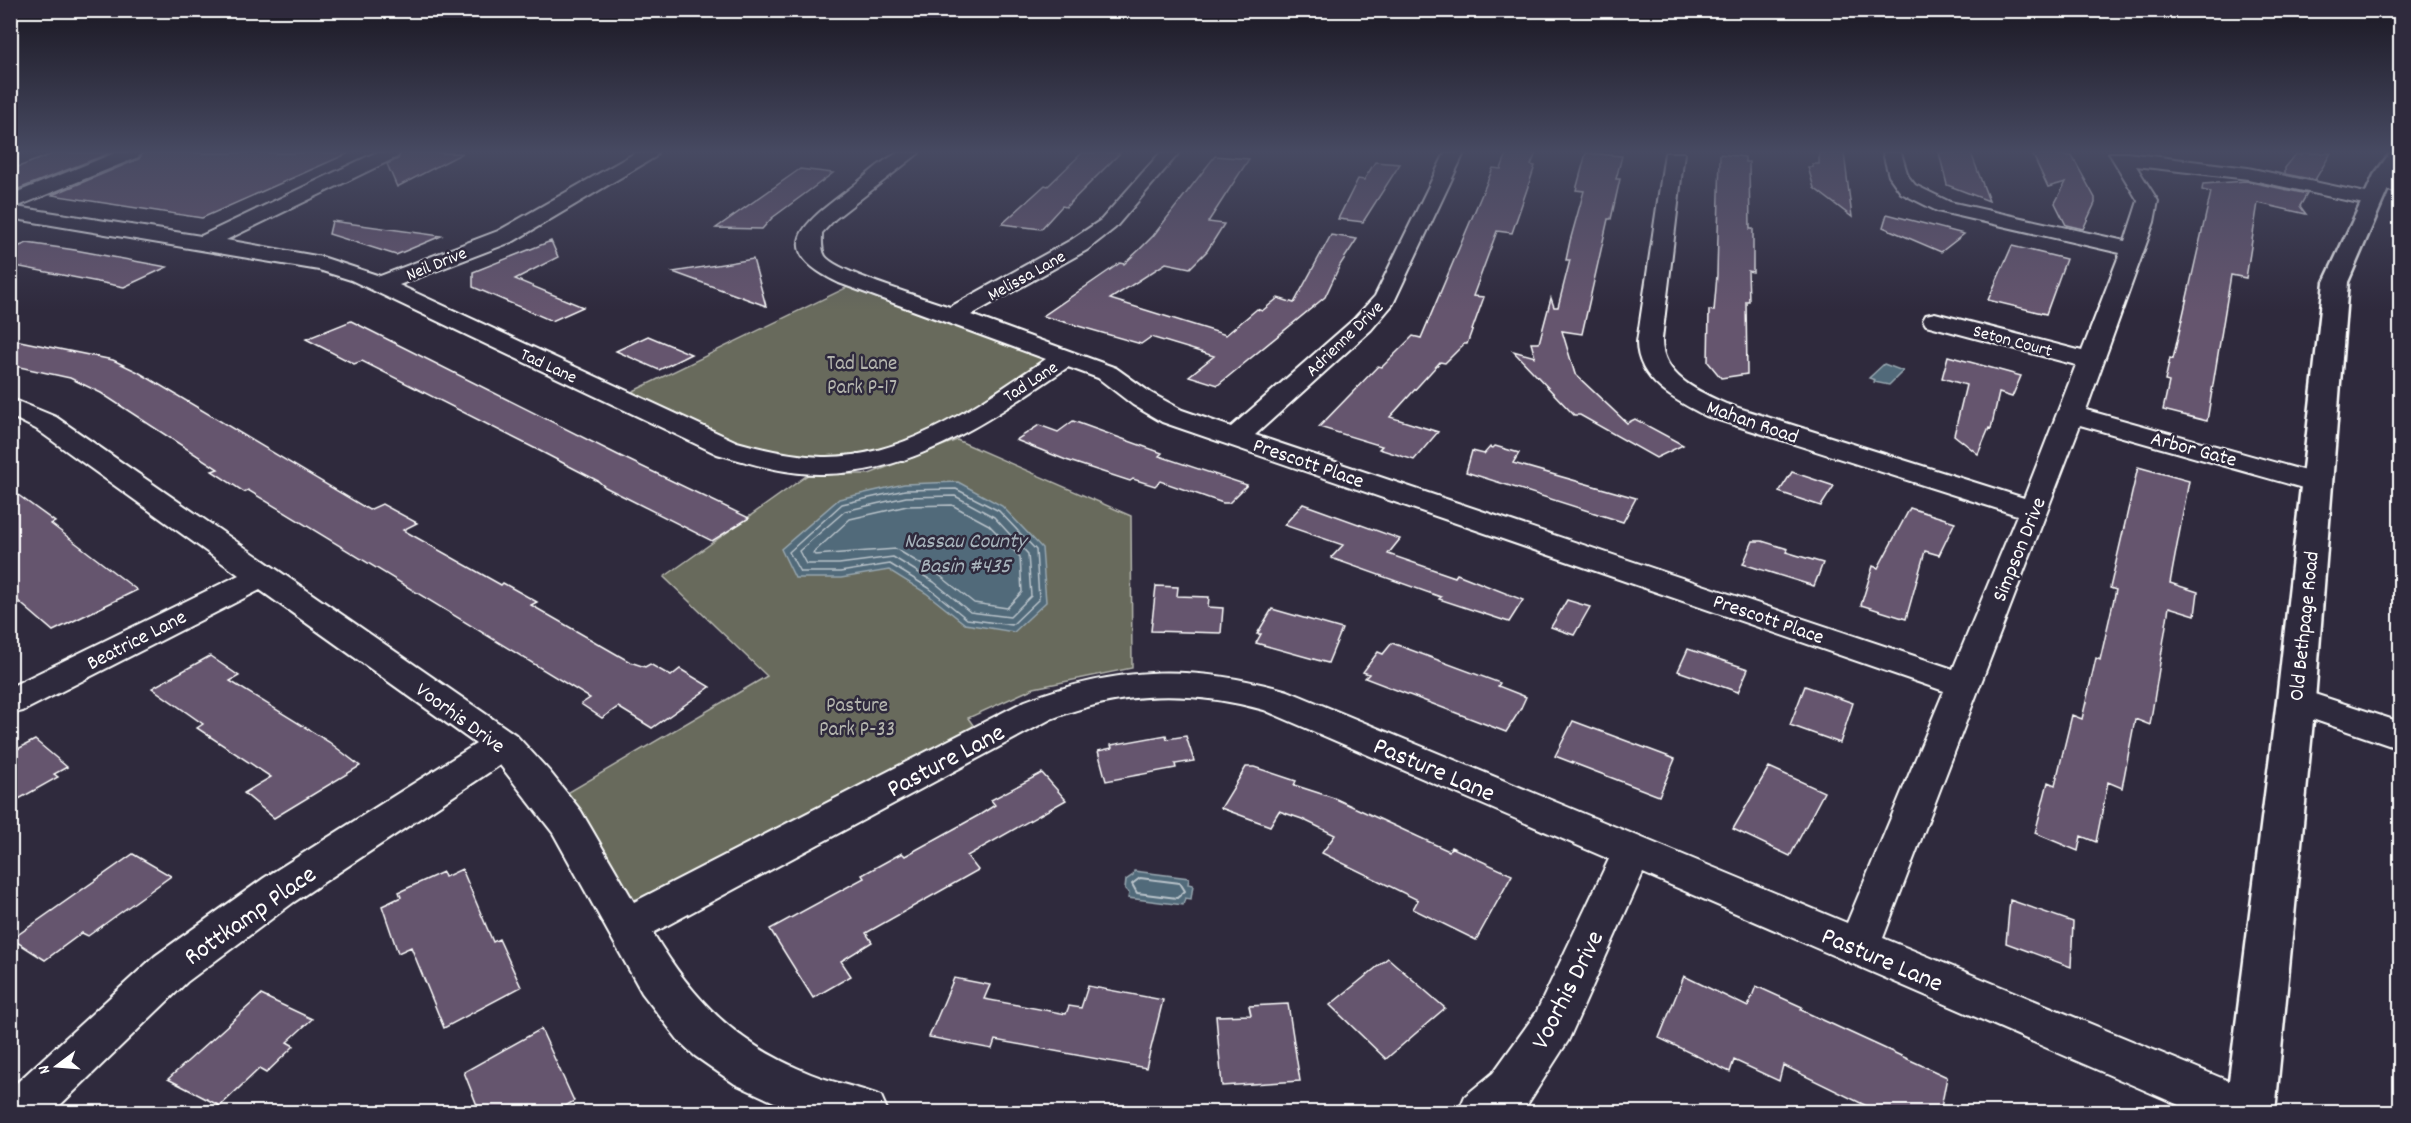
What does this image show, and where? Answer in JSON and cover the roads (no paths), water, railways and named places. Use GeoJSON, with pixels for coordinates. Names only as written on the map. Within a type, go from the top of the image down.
{"type":"FeatureCollection","features":[{"type":"Feature","properties":{"kind":"main road","name":"Old Bethpage Road"},"geometry":{"type":"LineString","coordinates":[[2249,1113],[2296,700],[2336,282],[2377,205]]}},
{"type":"Feature","properties":{"kind":"street"},"geometry":{"type":"LineString","coordinates":[[204,243],[282,205]]}},
{"type":"Feature","properties":{"kind":"street","name":"Neil Drive"},"geometry":{"type":"LineString","coordinates":[[379,285],[506,236],[558,205]]}},
{"type":"Feature","properties":{"kind":"street","name":"Prescott Place"},"geometry":{"type":"LineString","coordinates":[[841,205],[811,232],[810,251],[815,259],[826,268],[847,278],[954,315],[1107,373],[1142,399],[1172,416],[1964,685]]}},
{"type":"Feature","properties":{"kind":"street","name":"Melissa Lane"},"geometry":{"type":"LineString","coordinates":[[954,315],[1079,245],[1108,224],[1124,205]]}},
{"type":"Feature","properties":{"kind":"street","name":"Adrienne Drive"},"geometry":{"type":"LineString","coordinates":[[1236,436],[1362,325],[1385,299],[1430,205]]}},
{"type":"Feature","properties":{"kind":"street","name":"Mahan Road"},"geometry":{"type":"LineString","coordinates":[[1667,205],[1650,325],[1650,353],[1657,369],[1675,387],[1716,410],[2034,511]]}},
{"type":"Feature","properties":{"kind":"street"},"geometry":{"type":"LineString","coordinates":[[1944,205],[1970,214],[2133,249]]}},
{"type":"Feature","properties":{"kind":"street","name":"Simpson Drive"},"geometry":{"type":"LineString","coordinates":[[1858,947],[2034,511],[2133,249],[2147,205]]}},
{"type":"Feature","properties":{"kind":"street","name":"Tad Lane"},"geometry":{"type":"LineString","coordinates":[[10,212],[322,264],[359,275],[727,448],[750,457],[780,462],[841,465],[874,461],[918,448],[971,420],[1066,357]]}},
{"type":"Feature","properties":{"kind":"street","name":"Seton Court"},"geometry":{"type":"LineString","coordinates":[[1935,320],[2091,361]]}},
{"type":"Feature","properties":{"kind":"street","name":"Voorhis Drive"},"geometry":{"type":"LineString","coordinates":[[10,406],[46,423],[502,745],[534,778],[567,822],[656,978],[697,1028],[738,1060],[790,1088],[834,1106],[864,1113]]}},
{"type":"Feature","properties":{"kind":"street","name":"Arbor Gate"},"geometry":{"type":"LineString","coordinates":[[2070,414],[2317,483]]}},
{"type":"Feature","properties":{"kind":"street","name":"Beatrice Lane"},"geometry":{"type":"LineString","coordinates":[[10,702],[262,576]]}},
{"type":"Feature","properties":{"kind":"street","name":"Pasture Lane"},"geometry":{"type":"LineString","coordinates":[[626,927],[1038,710],[1085,693],[1140,684],[1197,684],[1242,691],[1275,700],[2249,1113]]}},
{"type":"Feature","properties":{"kind":"street"},"geometry":{"type":"LineString","coordinates":[[2296,700],[2400,735]]}},
{"type":"Feature","properties":{"kind":"street","name":"Rottkamp Place"},"geometry":{"type":"LineString","coordinates":[[20,1113],[171,969],[279,890],[502,745]]}},
{"type":"Feature","properties":{"kind":"street","name":"Voorhis Drive"},"geometry":{"type":"LineString","coordinates":[[1482,1113],[1510,1089],[1552,1027],[1632,852]]}},
{"type":"Feature","properties":{"kind":"water"},"geometry":{"type":"Polygon","coordinates":[[[1884,364],[1903,371],[1889,385],[1874,382],[1875,380],[1869,378],[1884,364]]]}},
{"type":"Feature","properties":{"kind":"water","name":"Nassau County Basin #435"},"geometry":{"type":"Polygon","coordinates":[[[958,482],[1002,506],[1042,548],[1046,602],[1014,632],[965,624],[926,593],[889,570],[841,578],[795,578],[781,549],[839,499],[904,484],[958,482]]]}},
{"type":"Feature","properties":{"kind":"water"},"geometry":{"type":"Polygon","coordinates":[[[1134,871],[1189,878],[1188,884],[1193,885],[1191,899],[1185,898],[1183,905],[1128,898],[1129,893],[1125,889],[1126,880],[1133,875],[1134,871]]]}},
{"type":"Feature","properties":{"kind":"park label","name":"Tad Lane Park P-17"},"geometry":{"type":"Point","coordinates":[862,374]}},
{"type":"Feature","properties":{"kind":"park label","name":"Pasture Park P-33"},"geometry":{"type":"Point","coordinates":[857,716]}}]}
